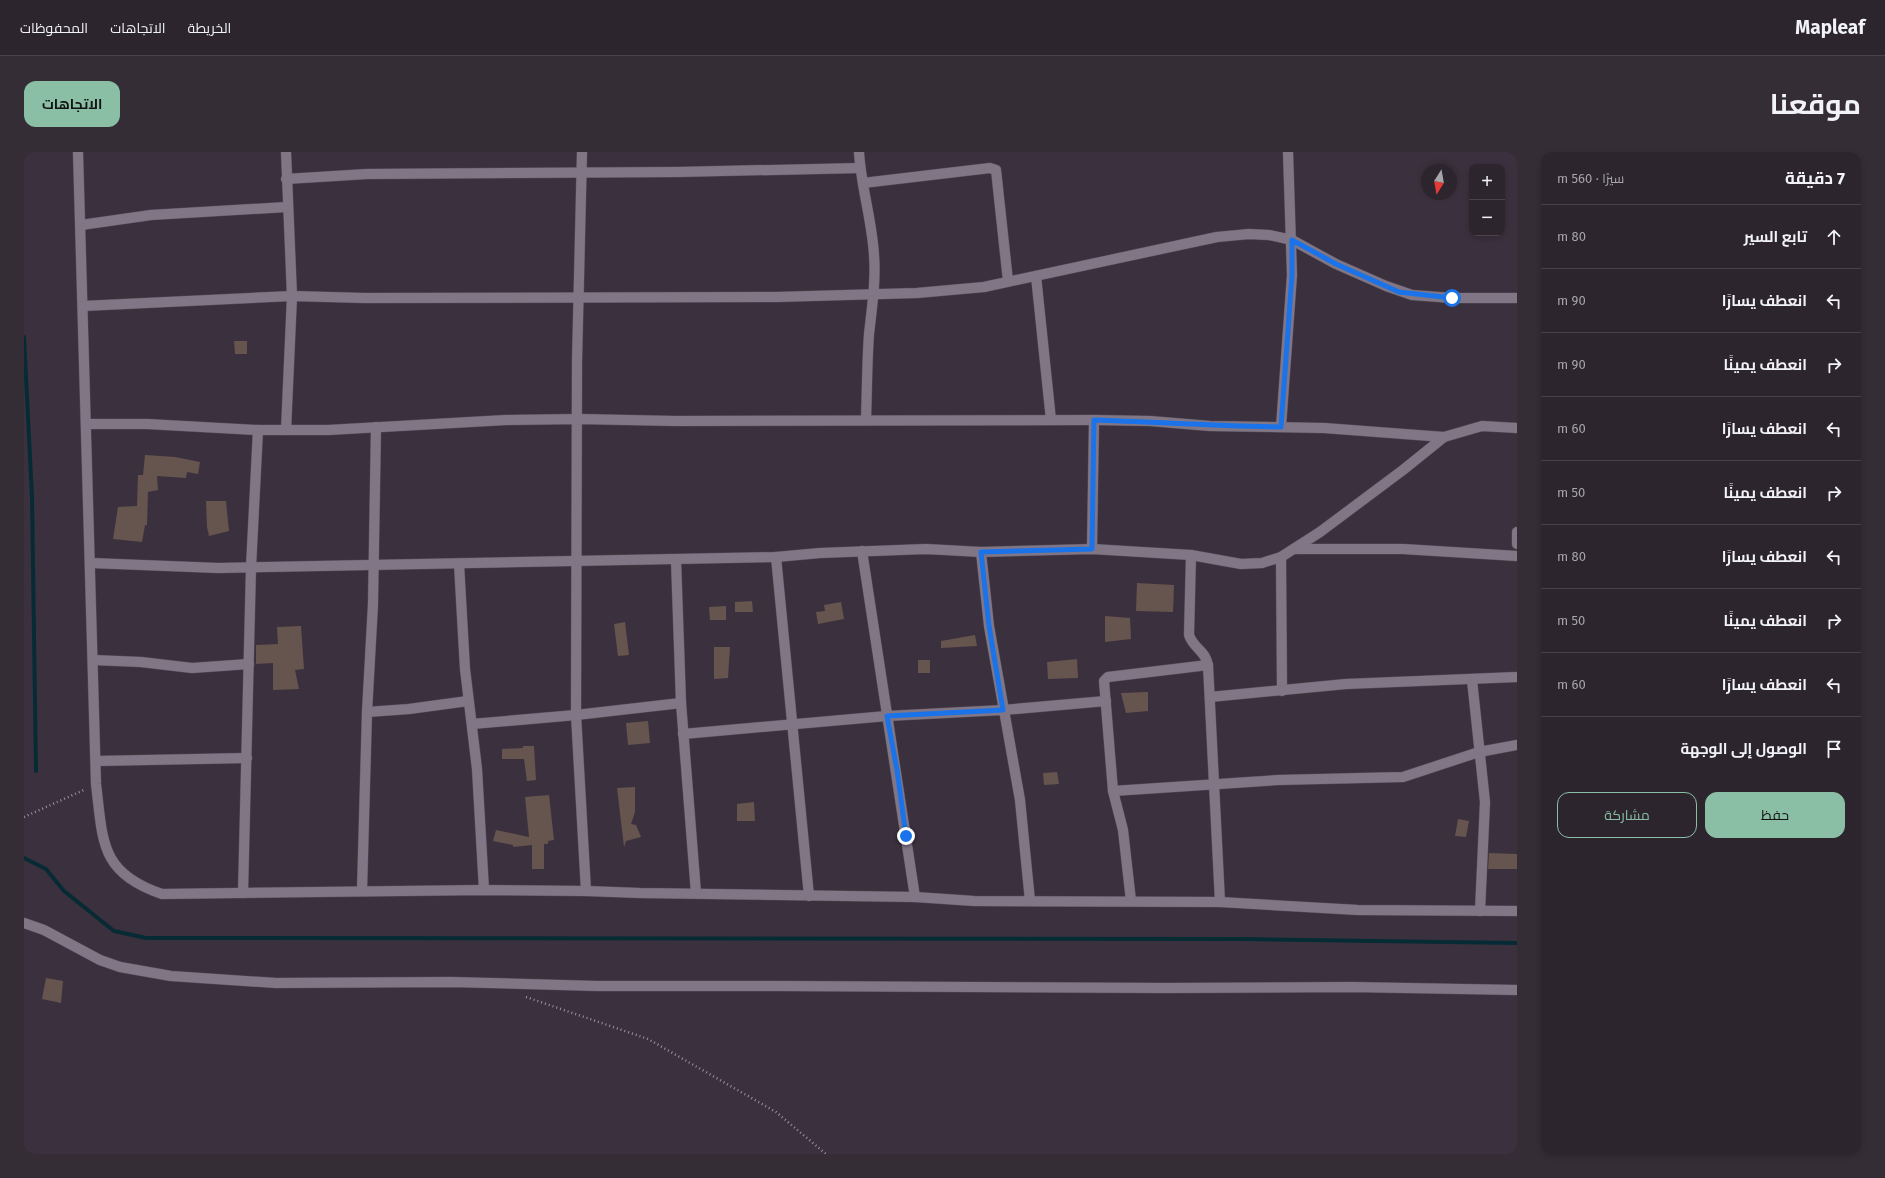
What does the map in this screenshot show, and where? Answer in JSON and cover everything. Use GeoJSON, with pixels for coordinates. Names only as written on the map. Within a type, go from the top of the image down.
{"type":"FeatureCollection","features":[{"type":"Feature","properties":{"kind":"street"},"geometry":{"type":"LineString","coordinates":[[78,152],[91,563],[96,784],[103,839],[110,859],[124,876],[143,887],[162,894],[484,890],[586,891],[915,897],[1030,901],[1220,902],[1358,910],[1517,911]]}},
{"type":"Feature","properties":{"kind":"street"},"geometry":{"type":"LineString","coordinates":[[286,152],[287,207],[292,296],[286,430]]}},
{"type":"Feature","properties":{"kind":"street"},"geometry":{"type":"LineString","coordinates":[[582,152],[577,362],[576,715],[586,891]]}},
{"type":"Feature","properties":{"kind":"street"},"geometry":{"type":"LineString","coordinates":[[859,152],[860,168],[870,216],[873,248],[874,293],[869,335],[866,419]]}},
{"type":"Feature","properties":{"kind":"street"},"geometry":{"type":"LineString","coordinates":[[1281,427],[1292,275],[1288,152]]}},
{"type":"Feature","properties":{"kind":"street"},"geometry":{"type":"LineString","coordinates":[[286,179],[367,174],[860,168]]}},
{"type":"Feature","properties":{"kind":"street"},"geometry":{"type":"LineString","coordinates":[[863,183],[990,168],[996,170],[998,175],[1008,281]]}},
{"type":"Feature","properties":{"kind":"street"},"geometry":{"type":"LineString","coordinates":[[81,225],[151,215],[287,207]]}},
{"type":"Feature","properties":{"kind":"street"},"geometry":{"type":"LineString","coordinates":[[83,306],[292,296],[364,298],[776,297],[953,291],[1036,276],[1216,237],[1249,234],[1269,235],[1292,240],[1336,264],[1399,292],[1452,298],[1517,298]]}},
{"type":"Feature","properties":{"kind":"street"},"geometry":{"type":"LineString","coordinates":[[1036,276],[1051,420]]}},
{"type":"Feature","properties":{"kind":"street"},"geometry":{"type":"LineString","coordinates":[[86,424],[148,424],[258,430],[286,430],[506,420],[578,419],[676,421],[866,419],[1094,420],[1210,426],[1281,427],[1444,437],[1482,426],[1517,428]]}},
{"type":"Feature","properties":{"kind":"street"},"geometry":{"type":"LineString","coordinates":[[1092,549],[1094,420]]}},
{"type":"Feature","properties":{"kind":"street"},"geometry":{"type":"LineString","coordinates":[[362,891],[367,712],[374,565],[376,427]]}},
{"type":"Feature","properties":{"kind":"street"},"geometry":{"type":"LineString","coordinates":[[243,893],[251,567],[258,430]]}},
{"type":"Feature","properties":{"kind":"street"},"geometry":{"type":"LineString","coordinates":[[91,563],[218,568],[676,560],[776,557],[820,553],[926,549],[981,552],[1092,549],[1191,555],[1242,564],[1262,563],[1281,557],[1294,549],[1403,470],[1444,437]]}},
{"type":"Feature","properties":{"kind":"street"},"geometry":{"type":"LineString","coordinates":[[1517,532],[1517,544]]}},
{"type":"Feature","properties":{"kind":"street"},"geometry":{"type":"LineString","coordinates":[[1294,549],[1403,549],[1517,556]]}},
{"type":"Feature","properties":{"kind":"street"},"geometry":{"type":"LineString","coordinates":[[862,551],[887,716],[897,770],[915,897]]}},
{"type":"Feature","properties":{"kind":"street"},"geometry":{"type":"LineString","coordinates":[[981,552],[989,626],[1020,800],[1030,901]]}},
{"type":"Feature","properties":{"kind":"street"},"geometry":{"type":"LineString","coordinates":[[1191,555],[1189,635],[1191,641],[1204,654],[1208,665],[1220,902]]}},
{"type":"Feature","properties":{"kind":"street"},"geometry":{"type":"LineString","coordinates":[[776,557],[809,896]]}},
{"type":"Feature","properties":{"kind":"street"},"geometry":{"type":"LineString","coordinates":[[1281,557],[1282,691]]}},
{"type":"Feature","properties":{"kind":"street"},"geometry":{"type":"LineString","coordinates":[[676,560],[681,703],[696,893]]}},
{"type":"Feature","properties":{"kind":"street"},"geometry":{"type":"LineString","coordinates":[[459,564],[468,701],[472,724],[481,829],[484,890]]}},
{"type":"Feature","properties":{"kind":"street"},"geometry":{"type":"LineString","coordinates":[[93,660],[141,662],[192,668],[249,664]]}},
{"type":"Feature","properties":{"kind":"street"},"geometry":{"type":"LineString","coordinates":[[1131,902],[1122,830],[1113,791],[1104,681],[1108,677],[1208,665]]}},
{"type":"Feature","properties":{"kind":"street"},"geometry":{"type":"LineString","coordinates":[[1210,697],[1346,684],[1517,677]]}},
{"type":"Feature","properties":{"kind":"street"},"geometry":{"type":"LineString","coordinates":[[1472,680],[1485,807],[1480,911]]}},
{"type":"Feature","properties":{"kind":"street"},"geometry":{"type":"LineString","coordinates":[[367,712],[409,709],[468,701]]}},
{"type":"Feature","properties":{"kind":"street"},"geometry":{"type":"LineString","coordinates":[[683,734],[887,716],[1003,710],[1106,701]]}},
{"type":"Feature","properties":{"kind":"street"},"geometry":{"type":"LineString","coordinates":[[472,724],[576,715],[681,703]]}},
{"type":"Feature","properties":{"kind":"street"},"geometry":{"type":"LineString","coordinates":[[1113,791],[1215,784],[1403,777],[1479,752],[1517,745]]}},
{"type":"Feature","properties":{"kind":"street"},"geometry":{"type":"LineString","coordinates":[[96,761],[247,758]]}},
{"type":"Feature","properties":{"kind":"street"},"geometry":{"type":"LineString","coordinates":[[24,923],[44,930],[100,960],[120,967],[171,976],[276,982],[444,982],[597,986],[1166,988],[1351,987],[1517,990]]}},
{"type":"Feature","properties":{"kind":"path"},"geometry":{"type":"LineString","coordinates":[[24,817],[96,784]]}},
{"type":"Feature","properties":{"kind":"path"},"geometry":{"type":"LineString","coordinates":[[520,995],[648,1039],[776,1112],[826,1154]]}},
{"type":"Feature","properties":{"kind":"building"},"geometry":{"type":"Polygon","coordinates":[[[234,341],[247,341],[247,354],[235,354],[234,341]]]}},
{"type":"Feature","properties":{"kind":"building"},"geometry":{"type":"Polygon","coordinates":[[[145,455],[175,457],[200,462],[198,474],[187,472],[186,478],[157,476],[158,490],[148,492],[147,525],[145,525],[142,542],[113,539],[118,507],[137,506],[138,475],[143,475],[145,455]]]}},
{"type":"Feature","properties":{"kind":"building"},"geometry":{"type":"Polygon","coordinates":[[[206,501],[226,501],[229,531],[209,536],[207,527],[206,501]]]}},
{"type":"Feature","properties":{"kind":"building"},"geometry":{"type":"Polygon","coordinates":[[[1137,583],[1174,585],[1173,612],[1136,611],[1137,583]]]}},
{"type":"Feature","properties":{"kind":"building"},"geometry":{"type":"Polygon","coordinates":[[[752,601],[753,612],[735,612],[735,602],[752,601]]]}},
{"type":"Feature","properties":{"kind":"building"},"geometry":{"type":"Polygon","coordinates":[[[841,602],[844,619],[818,624],[816,612],[825,611],[824,605],[841,602]]]}},
{"type":"Feature","properties":{"kind":"building"},"geometry":{"type":"Polygon","coordinates":[[[726,606],[726,620],[710,620],[709,607],[726,606]]]}},
{"type":"Feature","properties":{"kind":"building"},"geometry":{"type":"Polygon","coordinates":[[[1105,616],[1130,618],[1131,639],[1105,642],[1105,616]]]}},
{"type":"Feature","properties":{"kind":"building"},"geometry":{"type":"Polygon","coordinates":[[[625,622],[629,655],[618,656],[614,624],[625,622]]]}},
{"type":"Feature","properties":{"kind":"building"},"geometry":{"type":"Polygon","coordinates":[[[301,626],[304,669],[295,670],[299,689],[273,690],[273,663],[256,664],[256,645],[278,644],[277,627],[301,626]]]}},
{"type":"Feature","properties":{"kind":"building"},"geometry":{"type":"Polygon","coordinates":[[[975,635],[977,646],[941,648],[941,641],[975,635]]]}},
{"type":"Feature","properties":{"kind":"building"},"geometry":{"type":"Polygon","coordinates":[[[714,647],[730,647],[728,678],[714,679],[714,647]]]}},
{"type":"Feature","properties":{"kind":"building"},"geometry":{"type":"Polygon","coordinates":[[[1077,659],[1078,678],[1048,679],[1047,662],[1077,659]]]}},
{"type":"Feature","properties":{"kind":"building"},"geometry":{"type":"Polygon","coordinates":[[[918,660],[930,660],[930,673],[918,673],[918,660]]]}},
{"type":"Feature","properties":{"kind":"building"},"geometry":{"type":"Polygon","coordinates":[[[1148,692],[1148,711],[1126,713],[1121,693],[1148,692]]]}},
{"type":"Feature","properties":{"kind":"building"},"geometry":{"type":"Polygon","coordinates":[[[648,721],[650,743],[628,745],[626,723],[648,721]]]}},
{"type":"Feature","properties":{"kind":"building"},"geometry":{"type":"Polygon","coordinates":[[[523,746],[534,746],[536,780],[527,781],[524,759],[502,759],[502,749],[523,748],[523,746]]]}},
{"type":"Feature","properties":{"kind":"building"},"geometry":{"type":"Polygon","coordinates":[[[1057,772],[1059,784],[1044,785],[1043,773],[1057,772]]]}},
{"type":"Feature","properties":{"kind":"building"},"geometry":{"type":"Polygon","coordinates":[[[635,787],[635,812],[631,824],[636,825],[641,837],[626,841],[624,847],[617,788],[635,787]]]}},
{"type":"Feature","properties":{"kind":"building"},"geometry":{"type":"Polygon","coordinates":[[[549,795],[554,840],[548,841],[548,844],[544,844],[544,869],[532,869],[532,845],[513,847],[513,845],[493,841],[496,830],[529,837],[525,797],[549,795]]]}},
{"type":"Feature","properties":{"kind":"building"},"geometry":{"type":"Polygon","coordinates":[[[754,802],[755,821],[737,821],[737,804],[754,802]]]}},
{"type":"Feature","properties":{"kind":"building"},"geometry":{"type":"Polygon","coordinates":[[[1458,819],[1469,821],[1466,837],[1455,836],[1458,819]]]}},
{"type":"Feature","properties":{"kind":"building"},"geometry":{"type":"Polygon","coordinates":[[[1489,853],[1517,854],[1517,869],[1488,869],[1489,853]]]}},
{"type":"Feature","properties":{"kind":"building"},"geometry":{"type":"Polygon","coordinates":[[[46,978],[63,981],[61,1003],[42,999],[46,978]]]}},
{"type":"Feature","properties":{"kind":"waterway"},"geometry":{"type":"LineString","coordinates":[[24,337],[32,497],[36,771]]}},
{"type":"Feature","properties":{"kind":"waterway"},"geometry":{"type":"LineString","coordinates":[[24,858],[46,869],[64,891],[114,931],[146,938],[1243,939],[1517,943]]}},
{"type":"Feature","properties":{"kind":"route"},"geometry":{"type":"LineString","coordinates":[[906,836],[897,770],[887,716],[1003,710],[989,626],[981,552],[1092,549],[1094,420],[1210,426],[1281,427],[1292,275],[1292,240],[1336,264],[1399,292],[1452,298]]}}]}
